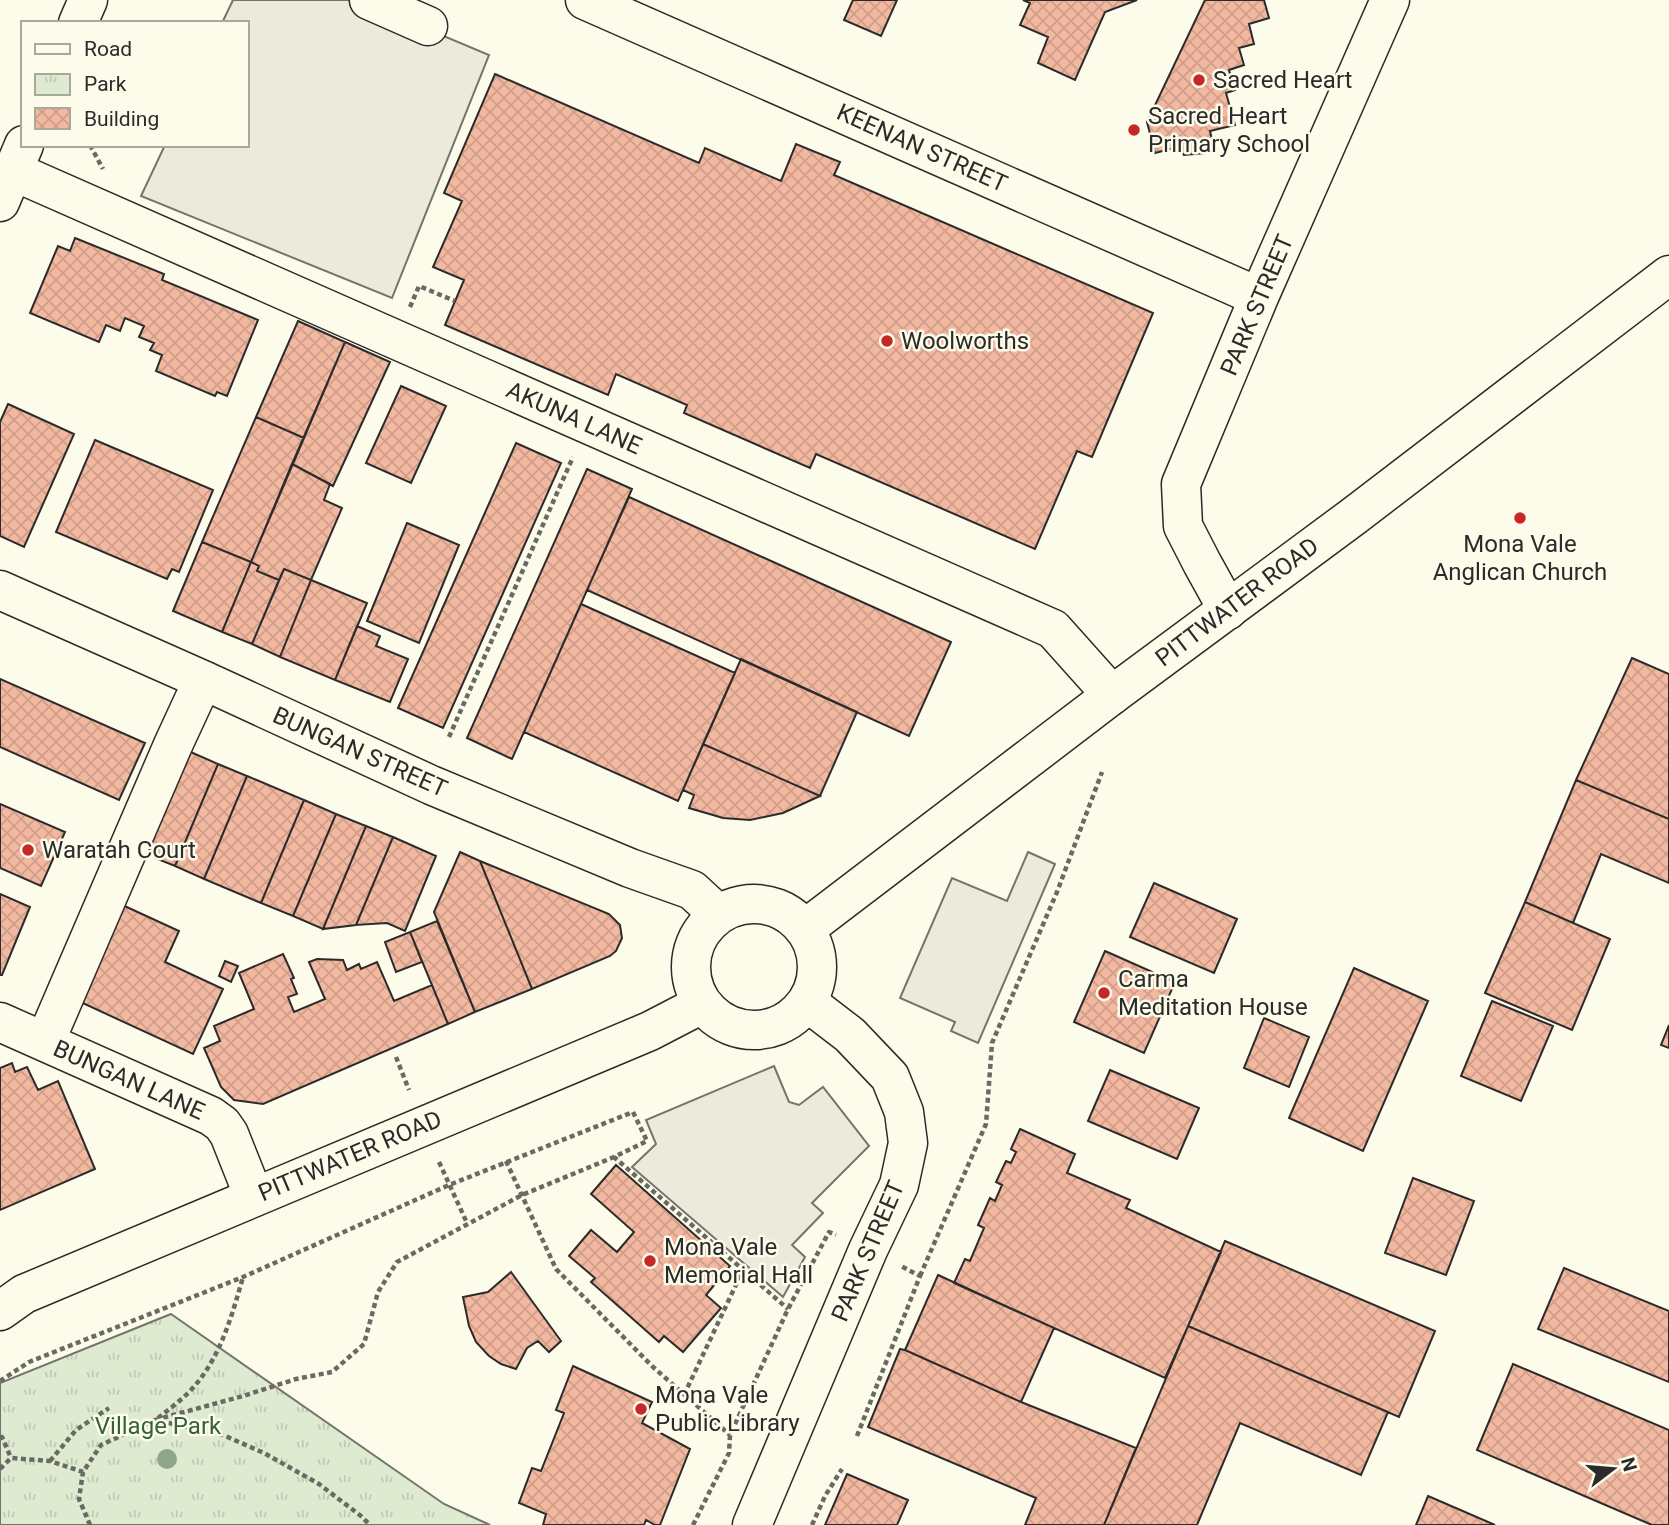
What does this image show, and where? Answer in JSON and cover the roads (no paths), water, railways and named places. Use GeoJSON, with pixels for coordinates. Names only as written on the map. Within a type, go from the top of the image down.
{"type":"FeatureCollection","features":[{"type":"Feature","properties":{"kind":"street"},"geometry":{"type":"LineString","coordinates":[[79,21],[88,0]]}},
{"type":"Feature","properties":{"kind":"street"},"geometry":{"type":"LineString","coordinates":[[369,0],[428,26]]}},
{"type":"Feature","properties":{"kind":"street","name":"KEENAN STREET"},"geometry":{"type":"LineString","coordinates":[[585,0],[1259,297]]}},
{"type":"Feature","properties":{"kind":"street","name":"PARK STREET"},"geometry":{"type":"LineString","coordinates":[[1228,610],[1183,526],[1181,484],[1259,297],[1390,0]]}},
{"type":"Feature","properties":{"kind":"street","name":"AKUNA LANE"},"geometry":{"type":"LineString","coordinates":[[13,173],[1053,629],[1112,695]]}},
{"type":"Feature","properties":{"kind":"street","name":"PITTWATER ROAD"},"geometry":{"type":"LineString","coordinates":[[805,929],[1669,275]]}},
{"type":"Feature","properties":{"kind":"street","name":"BUNGAN STREET"},"geometry":{"type":"LineString","coordinates":[[0,590],[431,785],[630,868],[692,890],[718,914]]}},
{"type":"Feature","properties":{"kind":"street"},"geometry":{"type":"LineString","coordinates":[[45,1042],[203,680]]}},
{"type":"Feature","properties":{"kind":"street"},"geometry":{"type":"LineString","coordinates":[[755,903],[774,906],[792,915],[805,929],[814,947],[818,965],[815,985],[807,1002],[793,1017],[775,1027],[755,1031],[735,1028],[717,1019],[702,1004],[693,986],[690,966],[694,946],[704,928],[718,914],[736,906],[755,903]]}},
{"type":"Feature","properties":{"kind":"street","name":"PARK STREET"},"geometry":{"type":"LineString","coordinates":[[752,1525],[868,1250],[899,1185],[908,1143],[904,1112],[890,1077],[850,1035],[807,1002]]}},
{"type":"Feature","properties":{"kind":"street","name":"PITTWATER ROAD"},"geometry":{"type":"LineString","coordinates":[[8,1302],[650,1031],[702,1004]]}},
{"type":"Feature","properties":{"kind":"street","name":"BUNGAN LANE"},"geometry":{"type":"LineString","coordinates":[[0,1022],[211,1116],[222,1124],[229,1134],[254,1197]]}},
{"type":"Feature","properties":{"kind":"street"},"geometry":{"type":"LineString","coordinates":[[0,1324],[8,1302]]}},
{"type":"Feature","properties":{"kind":"place","name":"Sacred Heart"},"geometry":{"type":"Point","coordinates":[1199,80]}},
{"type":"Feature","properties":{"kind":"place","name":"Sacred Heart Primary School"},"geometry":{"type":"Point","coordinates":[1134,130]}},
{"type":"Feature","properties":{"kind":"place","name":"Woolworths"},"geometry":{"type":"Point","coordinates":[887,341]}},
{"type":"Feature","properties":{"kind":"place","name":"Mona Vale Anglican Church"},"geometry":{"type":"Point","coordinates":[1520,518]}},
{"type":"Feature","properties":{"kind":"place","name":"Waratah Court"},"geometry":{"type":"Point","coordinates":[28,850]}},
{"type":"Feature","properties":{"kind":"place","name":"Carma Meditation House"},"geometry":{"type":"Point","coordinates":[1104,993]}},
{"type":"Feature","properties":{"kind":"place","name":"Mona Vale Memorial Hall"},"geometry":{"type":"Point","coordinates":[650,1261]}},
{"type":"Feature","properties":{"kind":"place","name":"Mona Vale Public Library"},"geometry":{"type":"Point","coordinates":[641,1409]}},
{"type":"Feature","properties":{"kind":"park label","name":"Village Park"},"geometry":{"type":"Point","coordinates":[158,1426]}}]}
